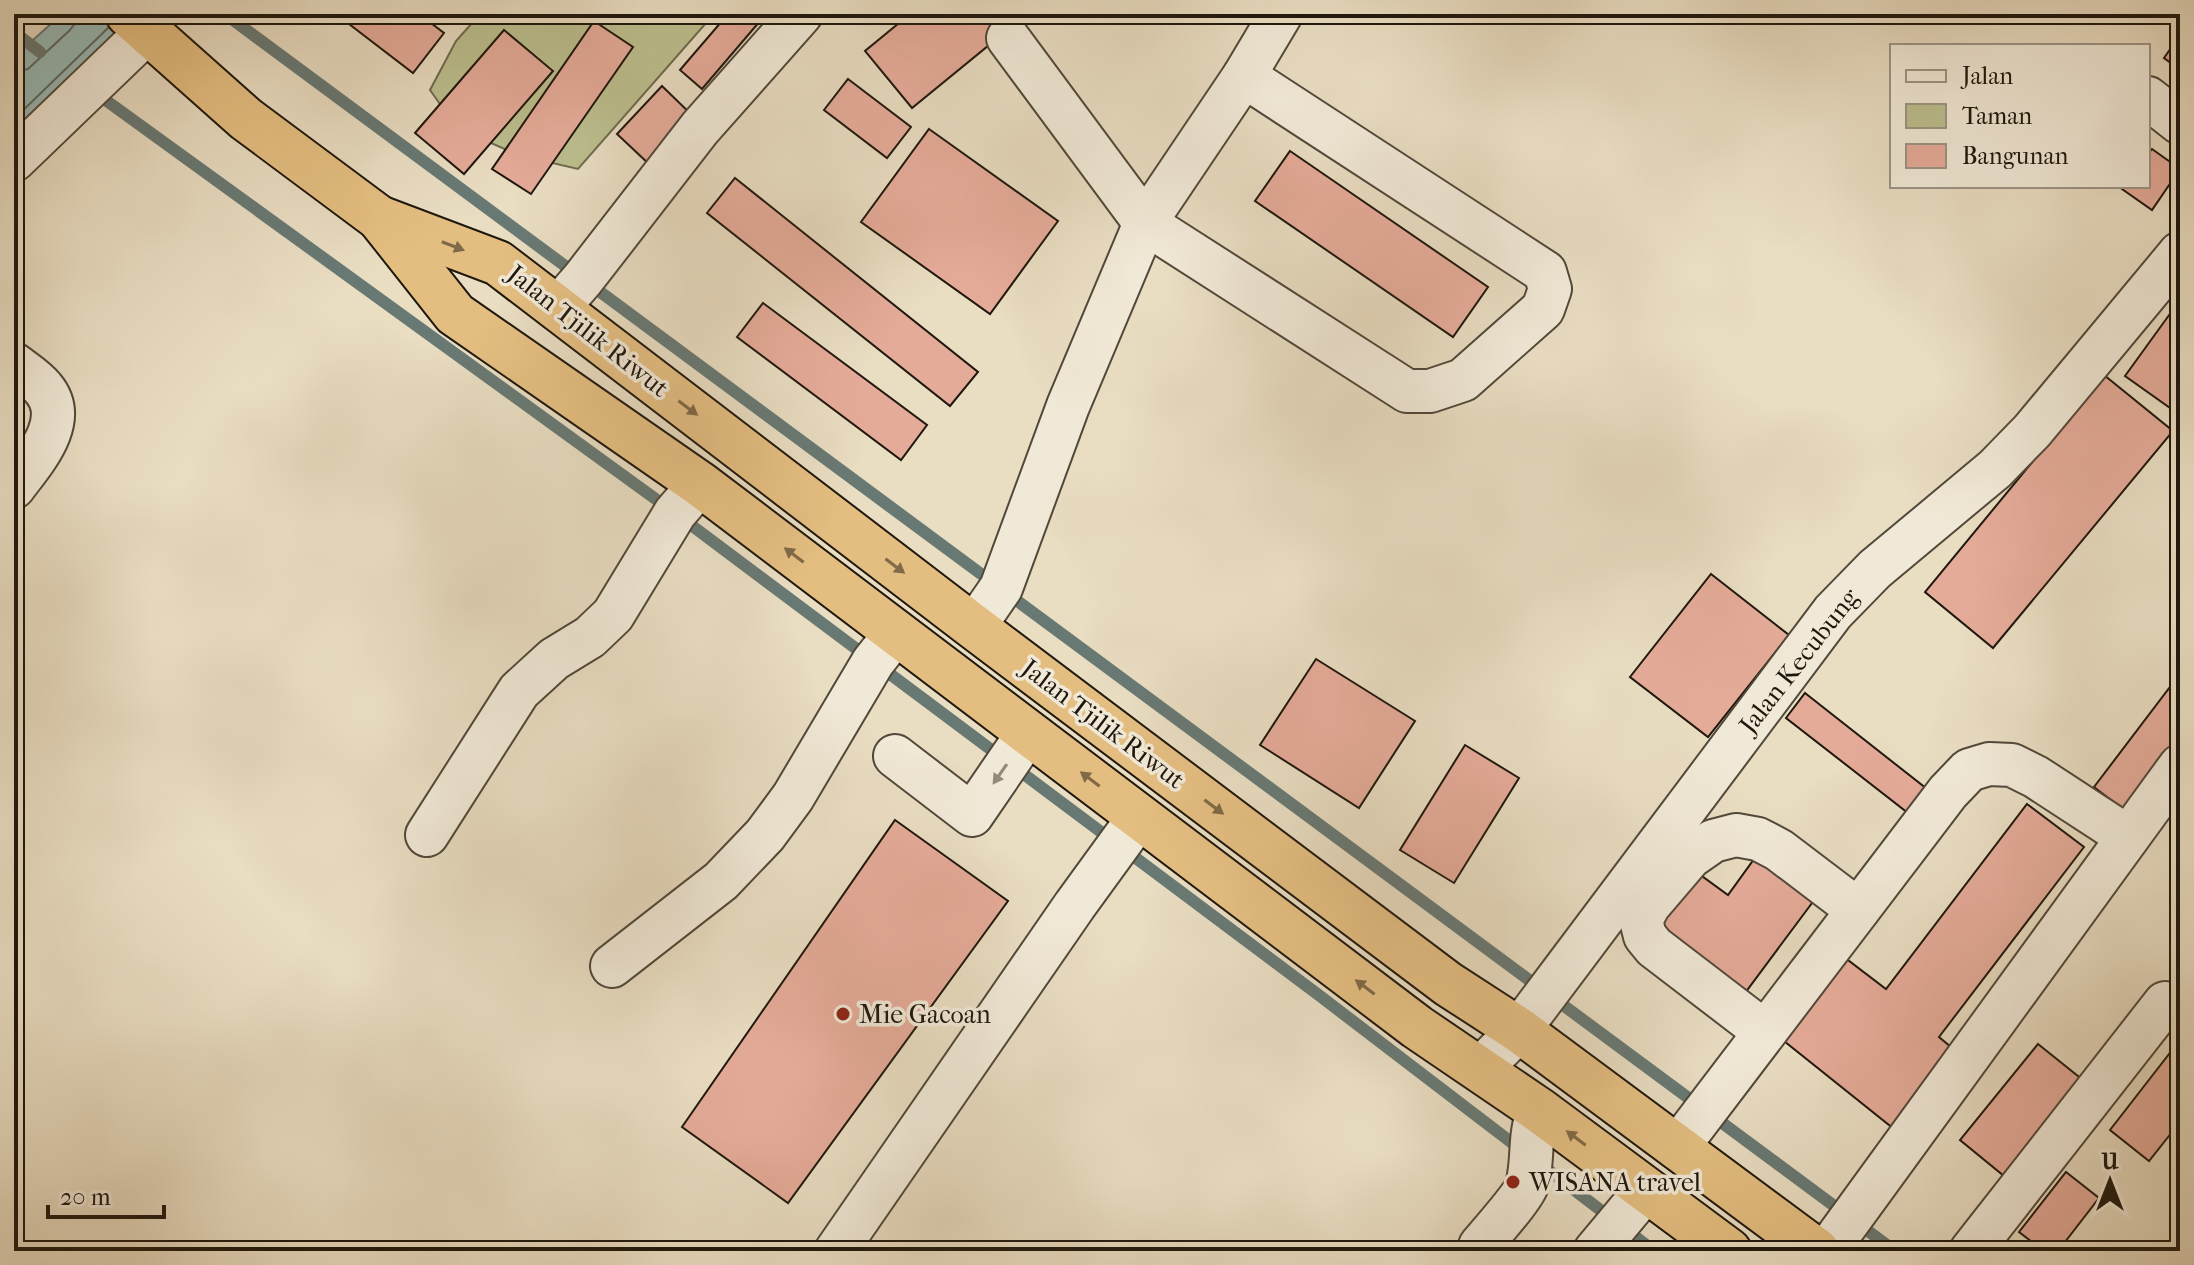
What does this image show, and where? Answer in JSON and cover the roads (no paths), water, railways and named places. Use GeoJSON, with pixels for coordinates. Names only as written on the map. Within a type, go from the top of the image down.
{"type":"FeatureCollection","features":[{"type":"Feature","properties":{"kind":"highway","name":"Jalan Tjilik Riwut"},"geometry":{"type":"LineString","coordinates":[[138,22],[246,119],[379,218],[455,314],[700,484],[1417,1027],[1539,1110],[1646,1190],[1706,1245]]}},
{"type":"Feature","properties":{"kind":"highway","name":"Jalan Tjilik Riwut"},"geometry":{"type":"LineString","coordinates":[[379,218],[498,263],[1448,984],[1519,1030],[1817,1251]]}},
{"type":"Feature","properties":{"kind":"street"},"geometry":{"type":"LineString","coordinates":[[557,309],[700,128],[801,14]]}},
{"type":"Feature","properties":{"kind":"street"},"geometry":{"type":"LineString","coordinates":[[974,627],[1001,588],[1068,406],[1145,223],[1244,76],[1281,14]]}},
{"type":"Feature","properties":{"kind":"street"},"geometry":{"type":"LineString","coordinates":[[14,160],[138,22]]}},
{"type":"Feature","properties":{"kind":"street"},"geometry":{"type":"LineString","coordinates":[[1008,38],[1145,223],[1407,391],[1430,391],[1463,380],[1543,309],[1550,289],[1545,272],[1244,76]]}},
{"type":"Feature","properties":{"kind":"street"},"geometry":{"type":"LineString","coordinates":[[2150,100],[2180,123]]}},
{"type":"Feature","properties":{"kind":"street","name":"Jalan Kecubung"},"geometry":{"type":"LineString","coordinates":[[1480,1069],[1519,1030],[1833,612],[1875,569],[1995,469],[2032,431],[2180,253]]}},
{"type":"Feature","properties":{"kind":"street"},"geometry":{"type":"LineString","coordinates":[[14,364],[43,387],[51,401],[52,421],[46,444],[14,487]]}},
{"type":"Feature","properties":{"kind":"street"},"geometry":{"type":"LineString","coordinates":[[427,835],[519,691],[554,659],[590,637],[613,615],[675,513],[700,484]]}},
{"type":"Feature","properties":{"kind":"street"},"geometry":{"type":"LineString","coordinates":[[612,966],[721,881],[765,835],[793,797],[873,662],[896,633]]}},
{"type":"Feature","properties":{"kind":"street"},"geometry":{"type":"LineString","coordinates":[[895,756],[961,806],[1018,724]]}},
{"type":"Feature","properties":{"kind":"street"},"geometry":{"type":"LineString","coordinates":[[1677,1148],[1948,792],[1969,770],[1989,764],[2012,765],[2036,777],[2128,837]]}},
{"type":"Feature","properties":{"kind":"street"},"geometry":{"type":"LineString","coordinates":[[1827,1251],[2180,766]]}},
{"type":"Feature","properties":{"kind":"street"},"geometry":{"type":"LineString","coordinates":[[836,1251],[1139,817]]}},
{"type":"Feature","properties":{"kind":"street"},"geometry":{"type":"LineString","coordinates":[[1765,1032],[1654,947],[1645,936],[1641,920],[1649,905],[1690,857],[1713,841],[1736,835],[1758,839],[1779,850],[1858,910]]}},
{"type":"Feature","properties":{"kind":"street"},"geometry":{"type":"LineString","coordinates":[[1971,1251],[2165,1003]]}},
{"type":"Feature","properties":{"kind":"street"},"geometry":{"type":"LineString","coordinates":[[1480,1246],[1526,1189],[1531,1136],[1539,1110]]}},
{"type":"Feature","properties":{"kind":"street"},"geometry":{"type":"LineString","coordinates":[[1595,1251],[1646,1190]]}},
{"type":"Feature","properties":{"kind":"water"},"geometry":{"type":"Polygon","coordinates":[[[62,14],[149,14],[14,145],[14,57],[62,14]]]}},
{"type":"Feature","properties":{"kind":"waterway"},"geometry":{"type":"LineString","coordinates":[[225,14],[1895,1251]]}},
{"type":"Feature","properties":{"kind":"waterway"},"geometry":{"type":"LineString","coordinates":[[14,32],[40,52]]}},
{"type":"Feature","properties":{"kind":"waterway"},"geometry":{"type":"LineString","coordinates":[[93,91],[675,513],[1524,1152]]}},
{"type":"Feature","properties":{"kind":"waterway"},"geometry":{"type":"LineString","coordinates":[[1539,1163],[1654,1251]]}},
{"type":"Feature","properties":{"kind":"place","name":"Mie Gacoan"},"geometry":{"type":"Point","coordinates":[843,1014]}},
{"type":"Feature","properties":{"kind":"place","name":"WISANA travel"},"geometry":{"type":"Point","coordinates":[1513,1182]}}]}
